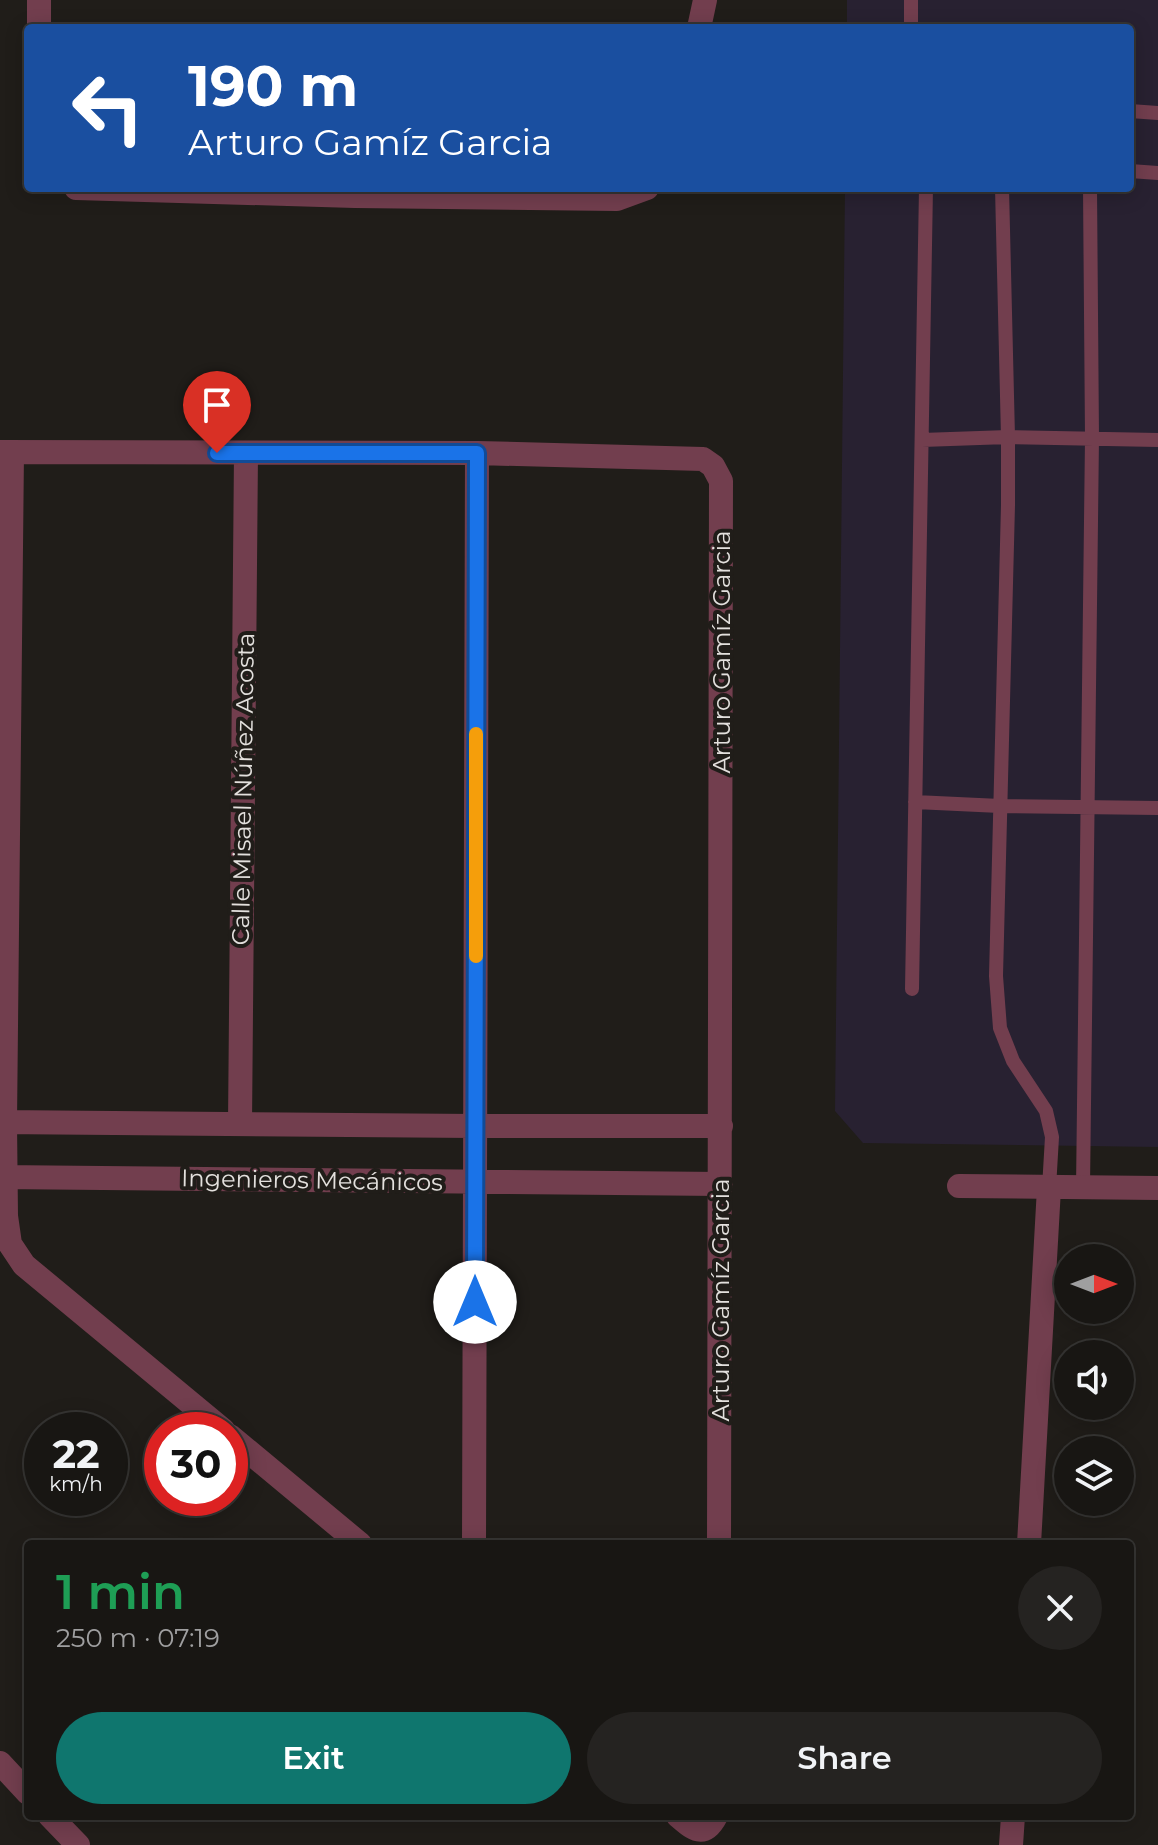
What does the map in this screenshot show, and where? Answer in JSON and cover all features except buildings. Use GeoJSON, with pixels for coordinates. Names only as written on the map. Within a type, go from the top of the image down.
{"type":"FeatureCollection","features":[{"type":"Feature","properties":{"kind":"street"},"geometry":{"type":"LineString","coordinates":[[39,0],[39,24]]}},
{"type":"Feature","properties":{"kind":"street"},"geometry":{"type":"LineString","coordinates":[[700,24],[705,0]]}},
{"type":"Feature","properties":{"kind":"street"},"geometry":{"type":"LineString","coordinates":[[216,192],[617,199],[635,192]]}},
{"type":"Feature","properties":{"kind":"street","name":"Arturo Gamíz Garcia"},"geometry":{"type":"LineString","coordinates":[[201,1412],[24,1265],[10,1244],[2,1177],[6,452],[477,453],[703,459],[713,466],[721,481],[719,1540]]}},
{"type":"Feature","properties":{"kind":"street","name":"Calle Misael Núñez Acosta"},"geometry":{"type":"LineString","coordinates":[[240,1124],[246,453]]}},
{"type":"Feature","properties":{"kind":"street"},"geometry":{"type":"LineString","coordinates":[[474,1540],[477,453]]}},
{"type":"Feature","properties":{"kind":"street"},"geometry":{"type":"LineString","coordinates":[[2,1122],[721,1126]]}},
{"type":"Feature","properties":{"kind":"street","name":"Ingenieros Mecánicos"},"geometry":{"type":"LineString","coordinates":[[2,1177],[721,1184]]}},
{"type":"Feature","properties":{"kind":"street"},"geometry":{"type":"LineString","coordinates":[[959,1186],[1158,1188]]}},
{"type":"Feature","properties":{"kind":"street"},"geometry":{"type":"LineString","coordinates":[[1029,1540],[1049,1188]]}},
{"type":"Feature","properties":{"kind":"street"},"geometry":{"type":"LineString","coordinates":[[248,1451],[355,1540]]}},
{"type":"Feature","properties":{"kind":"street"},"geometry":{"type":"LineString","coordinates":[[0,1763],[24,1789]]}},
{"type":"Feature","properties":{"kind":"street"},"geometry":{"type":"LineString","coordinates":[[682,1820],[691,1828],[701,1830],[708,1828],[713,1820]]}},
{"type":"Feature","properties":{"kind":"street"},"geometry":{"type":"LineString","coordinates":[[1011,1845],[1013,1820]]}},
{"type":"Feature","properties":{"kind":"lane"},"geometry":{"type":"LineString","coordinates":[[911,0],[911,24]]}},
{"type":"Feature","properties":{"kind":"lane"},"geometry":{"type":"LineString","coordinates":[[1134,111],[1158,113]]}},
{"type":"Feature","properties":{"kind":"lane"},"geometry":{"type":"LineString","coordinates":[[1134,171],[1158,173]]}},
{"type":"Feature","properties":{"kind":"lane"},"geometry":{"type":"LineString","coordinates":[[912,989],[926,192]]}},
{"type":"Feature","properties":{"kind":"lane"},"geometry":{"type":"LineString","coordinates":[[1002,192],[1008,437],[996,976],[1000,1028],[1013,1061],[1046,1111],[1052,1137],[1049,1188]]}},
{"type":"Feature","properties":{"kind":"lane"},"geometry":{"type":"LineString","coordinates":[[1083,1188],[1092,438],[1090,192]]}},
{"type":"Feature","properties":{"kind":"lane"},"geometry":{"type":"LineString","coordinates":[[922,440],[1008,437],[1158,440]]}},
{"type":"Feature","properties":{"kind":"lane"},"geometry":{"type":"LineString","coordinates":[[915,802],[1158,808]]}},
{"type":"Feature","properties":{"kind":"shaded area"},"geometry":{"type":"Polygon","coordinates":[[[847,0],[1158,0],[1158,1147],[863,1143],[835,1111],[845,192],[1134,192],[1134,24],[847,24],[847,0]]]}},
{"type":"Feature","properties":{"kind":"slow traffic"},"geometry":{"type":"LineString","coordinates":[[476,734],[476,956]]}},
{"type":"Feature","properties":{"kind":"route"},"geometry":{"type":"LineString","coordinates":[[217,453],[477,453],[475,1302]]}}]}
